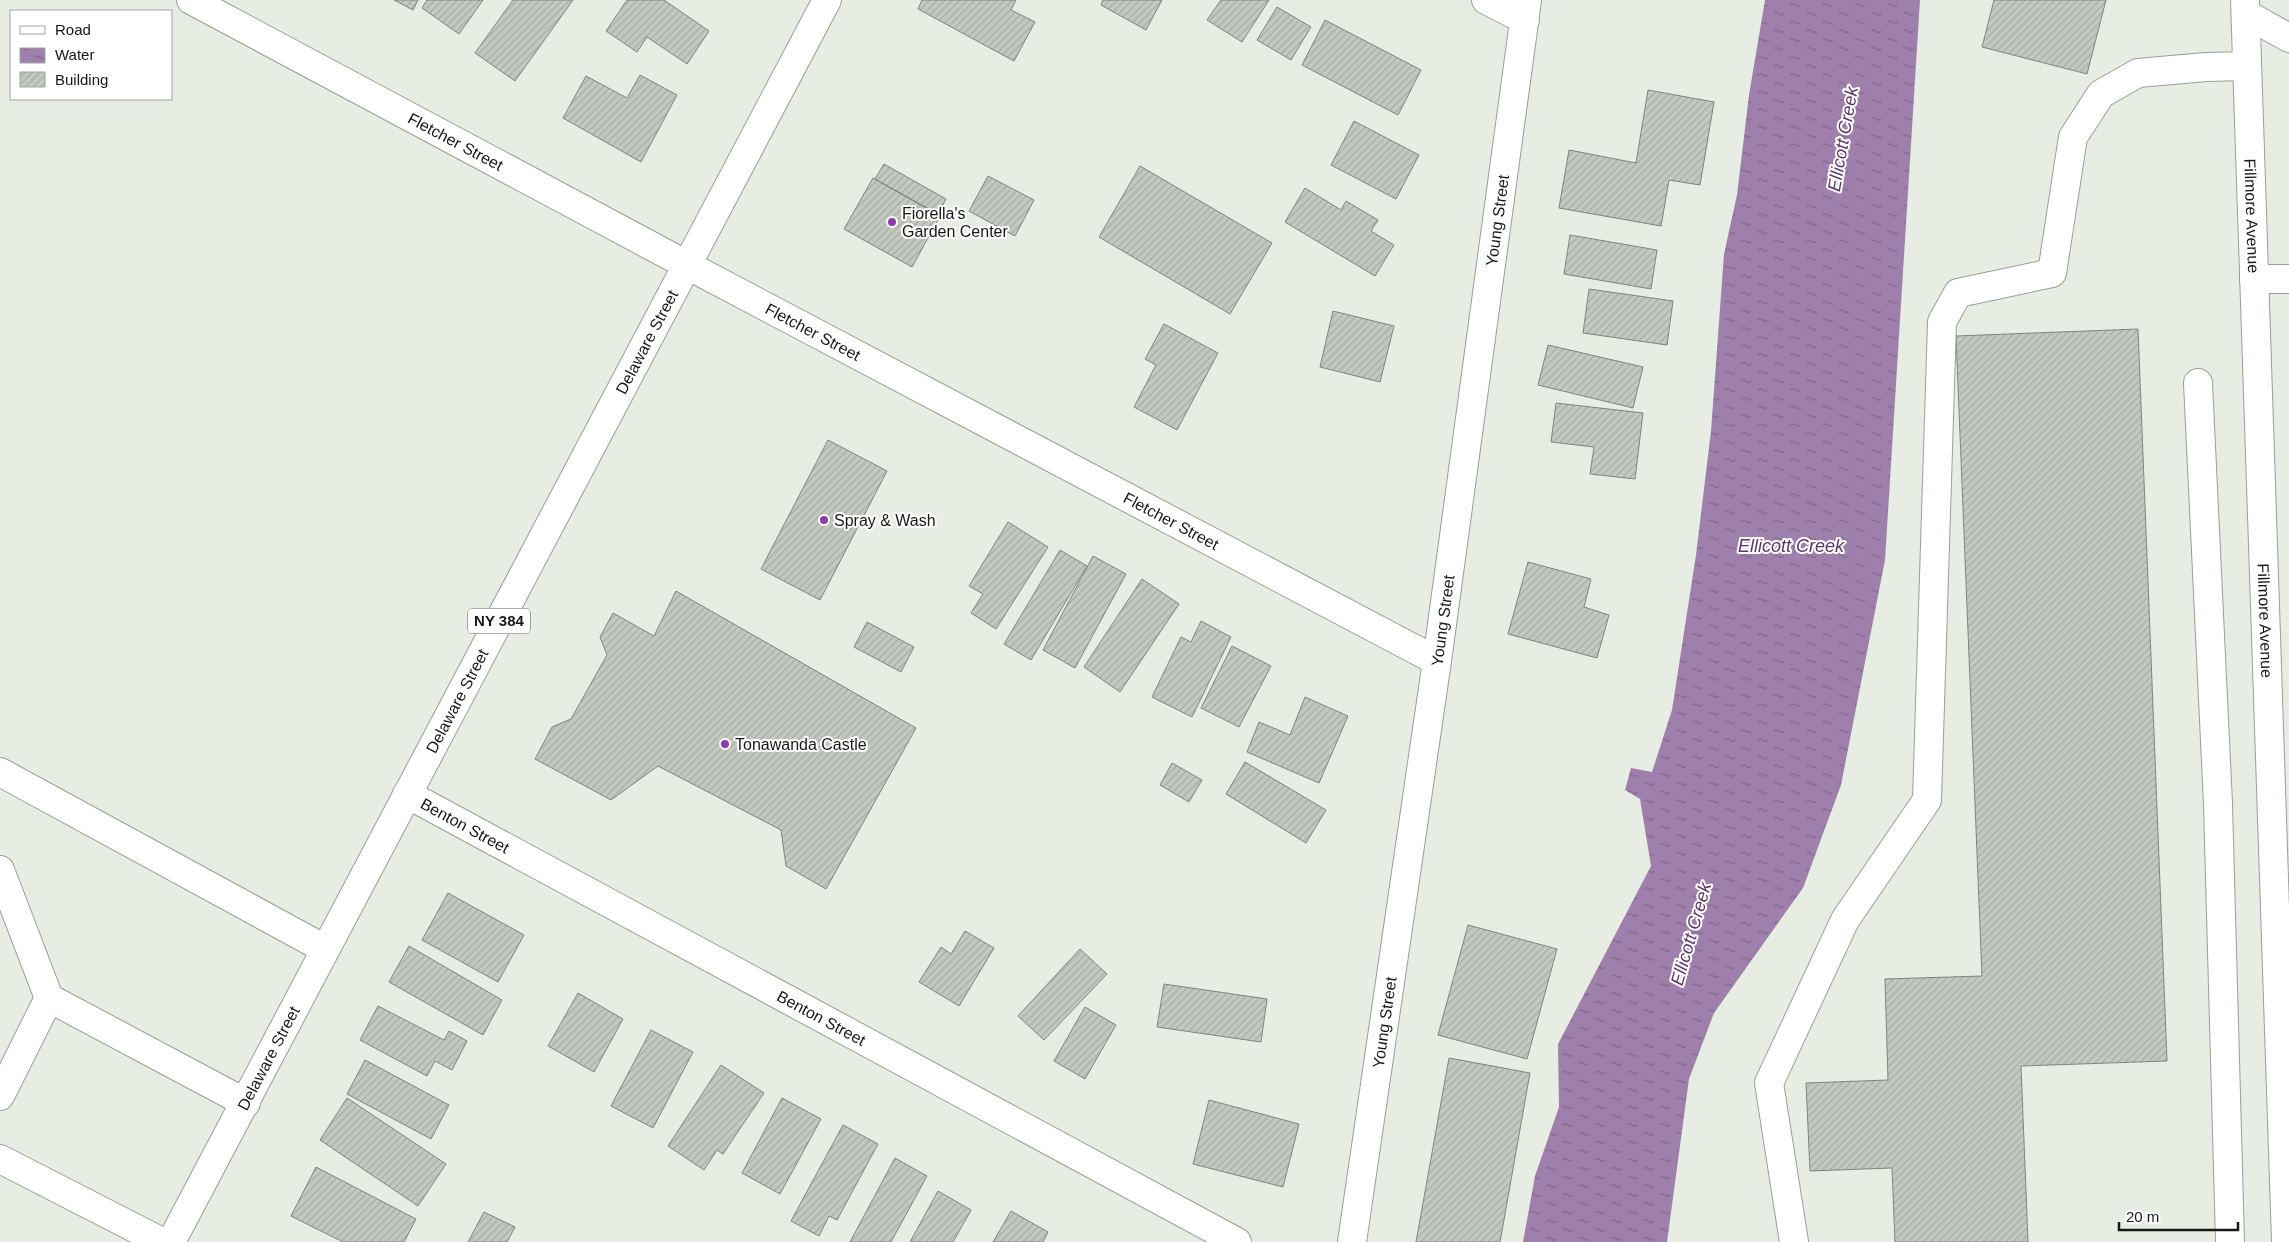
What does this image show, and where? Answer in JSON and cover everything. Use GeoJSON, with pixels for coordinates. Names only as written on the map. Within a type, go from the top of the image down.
{"type":"FeatureCollection","features":[{"type":"Feature","properties":{"kind":"street","name":"Fletcher Street"},"geometry":{"type":"LineString","coordinates":[[192,0],[687,265],[1437,661]]}},
{"type":"Feature","properties":{"kind":"street","name":"Delaware Street"},"geometry":{"type":"LineString","coordinates":[[172,1242],[827,0]]}},
{"type":"Feature","properties":{"kind":"street"},"geometry":{"type":"LineString","coordinates":[[1486,0],[1526,10]]}},
{"type":"Feature","properties":{"kind":"street"},"geometry":{"type":"LineString","coordinates":[[2245,7],[2289,38]]}},
{"type":"Feature","properties":{"kind":"street","name":"Fillmore Avenue"},"geometry":{"type":"LineString","coordinates":[[2245,7],[2254,278],[2279,712],[2286,1242]]}},
{"type":"Feature","properties":{"kind":"street","name":"Young Street"},"geometry":{"type":"LineString","coordinates":[[1352,1242],[1437,661],[1526,10]]}},
{"type":"Feature","properties":{"kind":"street"},"geometry":{"type":"LineString","coordinates":[[1794,1242],[1769,1083],[1845,920],[1927,800],[1942,322],[1958,293],[2052,273],[2073,136],[2101,94],[2138,73],[2206,67],[2247,66]]}},
{"type":"Feature","properties":{"kind":"street"},"geometry":{"type":"LineString","coordinates":[[2254,278],[2289,279]]}},
{"type":"Feature","properties":{"kind":"street"},"geometry":{"type":"LineString","coordinates":[[2198,383],[2218,804],[2230,1242]]}},
{"type":"Feature","properties":{"kind":"street"},"geometry":{"type":"LineString","coordinates":[[0,772],[325,949]]}},
{"type":"Feature","properties":{"kind":"street","name":"Benton Street"},"geometry":{"type":"LineString","coordinates":[[407,794],[1237,1242]]}},
{"type":"Feature","properties":{"kind":"street"},"geometry":{"type":"LineString","coordinates":[[0,870],[49,998],[246,1103]]}},
{"type":"Feature","properties":{"kind":"street"},"geometry":{"type":"LineString","coordinates":[[0,1096],[49,998]]}},
{"type":"Feature","properties":{"kind":"street"},"geometry":{"type":"LineString","coordinates":[[0,1159],[162,1242]]}},
{"type":"Feature","properties":{"kind":"water","name":"Ellicott Creek"},"geometry":{"type":"Polygon","coordinates":[[[1765,0],[1920,0],[1885,560],[1841,785],[1803,888],[1714,1013],[1689,1079],[1667,1242],[1523,1242],[1535,1176],[1559,1107],[1558,1044],[1651,866],[1640,799],[1625,790],[1631,768],[1652,772],[1672,710],[1696,555],[1711,431],[1724,254],[1737,195],[1749,95],[1765,0]]]}},
{"type":"Feature","properties":{"kind":"building"},"geometry":{"type":"Polygon","coordinates":[[[394,0],[418,0],[413,10],[394,0]]]}},
{"type":"Feature","properties":{"kind":"building"},"geometry":{"type":"Polygon","coordinates":[[[427,0],[483,0],[459,34],[422,8],[427,0]]]}},
{"type":"Feature","properties":{"kind":"building"},"geometry":{"type":"Polygon","coordinates":[[[513,0],[573,0],[515,81],[475,53],[513,0]]]}},
{"type":"Feature","properties":{"kind":"building"},"geometry":{"type":"Polygon","coordinates":[[[627,0],[664,0],[709,31],[687,64],[647,37],[637,52],[606,31],[627,0]]]}},
{"type":"Feature","properties":{"kind":"building"},"geometry":{"type":"Polygon","coordinates":[[[922,0],[1016,0],[1011,10],[1035,22],[1014,61],[918,9],[922,0]]]}},
{"type":"Feature","properties":{"kind":"building"},"geometry":{"type":"Polygon","coordinates":[[[1103,0],[1162,0],[1146,30],[1101,5],[1103,0]]]}},
{"type":"Feature","properties":{"kind":"building"},"geometry":{"type":"Polygon","coordinates":[[[1221,0],[1269,0],[1242,42],[1207,20],[1221,0]]]}},
{"type":"Feature","properties":{"kind":"building"},"geometry":{"type":"Polygon","coordinates":[[[1994,0],[2106,0],[2087,74],[1982,47],[1994,0]]]}},
{"type":"Feature","properties":{"kind":"building"},"geometry":{"type":"Polygon","coordinates":[[[1277,7],[1311,27],[1291,60],[1257,40],[1277,7]]]}},
{"type":"Feature","properties":{"kind":"building"},"geometry":{"type":"Polygon","coordinates":[[[1325,20],[1421,70],[1398,115],[1302,65],[1325,20]]]}},
{"type":"Feature","properties":{"kind":"building"},"geometry":{"type":"Polygon","coordinates":[[[640,75],[677,95],[641,162],[563,118],[586,76],[627,98],[640,75]]]}},
{"type":"Feature","properties":{"kind":"building"},"geometry":{"type":"Polygon","coordinates":[[[1648,90],[1714,102],[1700,185],[1669,180],[1661,226],[1559,208],[1569,150],[1636,163],[1648,90]]]}},
{"type":"Feature","properties":{"kind":"building"},"geometry":{"type":"Polygon","coordinates":[[[1354,121],[1419,155],[1396,199],[1331,165],[1354,121]]]}},
{"type":"Feature","properties":{"kind":"building"},"geometry":{"type":"Polygon","coordinates":[[[884,164],[946,199],[938,214],[875,179],[884,164]]]}},
{"type":"Feature","properties":{"kind":"building"},"geometry":{"type":"Polygon","coordinates":[[[1140,166],[1272,243],[1230,314],[1099,237],[1140,166]]]}},
{"type":"Feature","properties":{"kind":"building"},"geometry":{"type":"Polygon","coordinates":[[[988,176],[1034,200],[1015,236],[969,211],[988,176]]]}},
{"type":"Feature","properties":{"kind":"building","name":"Fiorella's Garden Center"},"geometry":{"type":"Polygon","coordinates":[[[873,178],[940,216],[912,267],[844,229],[873,178]]]}},
{"type":"Feature","properties":{"kind":"building"},"geometry":{"type":"Polygon","coordinates":[[[1305,188],[1341,210],[1346,201],[1378,220],[1371,231],[1394,245],[1375,276],[1285,222],[1305,188]]]}},
{"type":"Feature","properties":{"kind":"building"},"geometry":{"type":"Polygon","coordinates":[[[1570,235],[1657,250],[1651,289],[1564,274],[1570,235]]]}},
{"type":"Feature","properties":{"kind":"building"},"geometry":{"type":"Polygon","coordinates":[[[1589,289],[1673,301],[1667,345],[1583,333],[1589,289]]]}},
{"type":"Feature","properties":{"kind":"building"},"geometry":{"type":"Polygon","coordinates":[[[1333,311],[1394,326],[1380,382],[1320,367],[1333,311]]]}},
{"type":"Feature","properties":{"kind":"building"},"geometry":{"type":"Polygon","coordinates":[[[1164,324],[1218,353],[1177,430],[1134,407],[1156,365],[1145,359],[1164,324]]]}},
{"type":"Feature","properties":{"kind":"building"},"geometry":{"type":"Polygon","coordinates":[[[2138,329],[2167,1061],[2021,1066],[2028,1242],[1895,1242],[1892,1168],[1810,1171],[1806,1083],[1888,1080],[1885,979],[1982,976],[1956,336],[2138,329]]]}},
{"type":"Feature","properties":{"kind":"building"},"geometry":{"type":"Polygon","coordinates":[[[1548,345],[1643,367],[1633,408],[1538,385],[1548,345]]]}},
{"type":"Feature","properties":{"kind":"building"},"geometry":{"type":"Polygon","coordinates":[[[1556,403],[1643,413],[1635,479],[1590,474],[1594,447],[1551,442],[1556,403]]]}},
{"type":"Feature","properties":{"kind":"building","name":"Spray & Wash"},"geometry":{"type":"Polygon","coordinates":[[[828,440],[887,471],[820,600],[761,569],[828,440]]]}},
{"type":"Feature","properties":{"kind":"building"},"geometry":{"type":"Polygon","coordinates":[[[1008,522],[1048,547],[996,629],[971,613],[983,594],[969,586],[1008,522]]]}},
{"type":"Feature","properties":{"kind":"building"},"geometry":{"type":"Polygon","coordinates":[[[1060,550],[1087,566],[1031,660],[1004,644],[1060,550]]]}},
{"type":"Feature","properties":{"kind":"building"},"geometry":{"type":"Polygon","coordinates":[[[1093,556],[1126,574],[1075,668],[1043,650],[1093,556]]]}},
{"type":"Feature","properties":{"kind":"building"},"geometry":{"type":"Polygon","coordinates":[[[1528,562],[1591,579],[1584,607],[1609,615],[1597,658],[1508,634],[1528,562]]]}},
{"type":"Feature","properties":{"kind":"building"},"geometry":{"type":"Polygon","coordinates":[[[1142,579],[1179,604],[1120,692],[1084,667],[1142,579]]]}},
{"type":"Feature","properties":{"kind":"building","name":"Tonawanda Castle"},"geometry":{"type":"Polygon","coordinates":[[[676,591],[916,728],[826,889],[786,866],[781,830],[658,766],[611,800],[535,759],[552,727],[571,719],[607,655],[600,637],[613,613],[654,636],[676,591]]]}},
{"type":"Feature","properties":{"kind":"building"},"geometry":{"type":"Polygon","coordinates":[[[1201,621],[1231,637],[1192,717],[1152,697],[1181,637],[1191,642],[1201,621]]]}},
{"type":"Feature","properties":{"kind":"building"},"geometry":{"type":"Polygon","coordinates":[[[867,622],[914,647],[901,672],[854,647],[867,622]]]}},
{"type":"Feature","properties":{"kind":"building"},"geometry":{"type":"Polygon","coordinates":[[[1232,646],[1271,666],[1239,727],[1201,708],[1232,646]]]}},
{"type":"Feature","properties":{"kind":"building"},"geometry":{"type":"Polygon","coordinates":[[[1305,697],[1348,716],[1319,783],[1247,752],[1259,722],[1290,735],[1305,697]]]}},
{"type":"Feature","properties":{"kind":"building"},"geometry":{"type":"Polygon","coordinates":[[[1245,762],[1326,810],[1306,843],[1226,794],[1245,762]]]}},
{"type":"Feature","properties":{"kind":"building"},"geometry":{"type":"Polygon","coordinates":[[[1172,763],[1202,780],[1189,802],[1160,785],[1172,763]]]}},
{"type":"Feature","properties":{"kind":"building"},"geometry":{"type":"Polygon","coordinates":[[[448,893],[524,935],[498,982],[422,940],[448,893]]]}},
{"type":"Feature","properties":{"kind":"building"},"geometry":{"type":"Polygon","coordinates":[[[1468,925],[1557,949],[1527,1059],[1438,1035],[1468,925]]]}},
{"type":"Feature","properties":{"kind":"building"},"geometry":{"type":"Polygon","coordinates":[[[965,931],[994,948],[959,1006],[919,982],[941,947],[951,954],[965,931]]]}},
{"type":"Feature","properties":{"kind":"building"},"geometry":{"type":"Polygon","coordinates":[[[409,946],[502,1000],[483,1035],[389,982],[409,946]]]}},
{"type":"Feature","properties":{"kind":"building"},"geometry":{"type":"Polygon","coordinates":[[[1080,949],[1107,974],[1044,1040],[1018,1016],[1080,949]]]}},
{"type":"Feature","properties":{"kind":"building"},"geometry":{"type":"Polygon","coordinates":[[[1164,984],[1267,999],[1261,1042],[1157,1027],[1164,984]]]}},
{"type":"Feature","properties":{"kind":"building"},"geometry":{"type":"Polygon","coordinates":[[[578,993],[623,1019],[594,1072],[548,1046],[578,993]]]}},
{"type":"Feature","properties":{"kind":"building"},"geometry":{"type":"Polygon","coordinates":[[[378,1006],[444,1040],[449,1031],[467,1041],[452,1070],[435,1061],[427,1076],[360,1040],[378,1006]]]}},
{"type":"Feature","properties":{"kind":"building"},"geometry":{"type":"Polygon","coordinates":[[[1085,1007],[1116,1025],[1085,1079],[1054,1061],[1085,1007]]]}},
{"type":"Feature","properties":{"kind":"building"},"geometry":{"type":"Polygon","coordinates":[[[651,1030],[693,1052],[653,1128],[611,1106],[651,1030]]]}},
{"type":"Feature","properties":{"kind":"building"},"geometry":{"type":"Polygon","coordinates":[[[1449,1058],[1530,1073],[1500,1242],[1416,1242],[1449,1058]]]}},
{"type":"Feature","properties":{"kind":"building"},"geometry":{"type":"Polygon","coordinates":[[[365,1060],[449,1105],[431,1139],[347,1094],[365,1060]]]}},
{"type":"Feature","properties":{"kind":"building"},"geometry":{"type":"Polygon","coordinates":[[[721,1065],[764,1093],[723,1154],[717,1150],[704,1170],[668,1146],[721,1065]]]}},
{"type":"Feature","properties":{"kind":"building"},"geometry":{"type":"Polygon","coordinates":[[[347,1098],[446,1164],[418,1206],[320,1140],[347,1098]]]}},
{"type":"Feature","properties":{"kind":"building"},"geometry":{"type":"Polygon","coordinates":[[[782,1098],[821,1119],[780,1194],[742,1173],[782,1098]]]}},
{"type":"Feature","properties":{"kind":"building"},"geometry":{"type":"Polygon","coordinates":[[[1209,1100],[1299,1124],[1283,1187],[1193,1164],[1209,1100]]]}},
{"type":"Feature","properties":{"kind":"building"},"geometry":{"type":"Polygon","coordinates":[[[843,1125],[878,1144],[837,1220],[829,1216],[819,1236],[791,1221],[843,1125]]]}},
{"type":"Feature","properties":{"kind":"building"},"geometry":{"type":"Polygon","coordinates":[[[895,1158],[927,1176],[891,1242],[850,1242],[895,1158]]]}},
{"type":"Feature","properties":{"kind":"building"},"geometry":{"type":"Polygon","coordinates":[[[316,1167],[416,1219],[404,1242],[343,1242],[291,1216],[316,1167]]]}},
{"type":"Feature","properties":{"kind":"building"},"geometry":{"type":"Polygon","coordinates":[[[938,1191],[971,1210],[953,1242],[910,1242],[938,1191]]]}},
{"type":"Feature","properties":{"kind":"building"},"geometry":{"type":"Polygon","coordinates":[[[1011,1211],[1048,1232],[1043,1242],[993,1242],[1011,1211]]]}},
{"type":"Feature","properties":{"kind":"building"},"geometry":{"type":"Polygon","coordinates":[[[484,1212],[515,1227],[507,1242],[468,1242],[484,1212]]]}},
{"type":"Feature","properties":{"kind":"place","name":"Fiorella's Garden Center"},"geometry":{"type":"Point","coordinates":[892,222]}},
{"type":"Feature","properties":{"kind":"place","name":"Spray & Wash"},"geometry":{"type":"Point","coordinates":[824,520]}},
{"type":"Feature","properties":{"kind":"place","name":"Tonawanda Castle"},"geometry":{"type":"Point","coordinates":[725,744]}}]}
